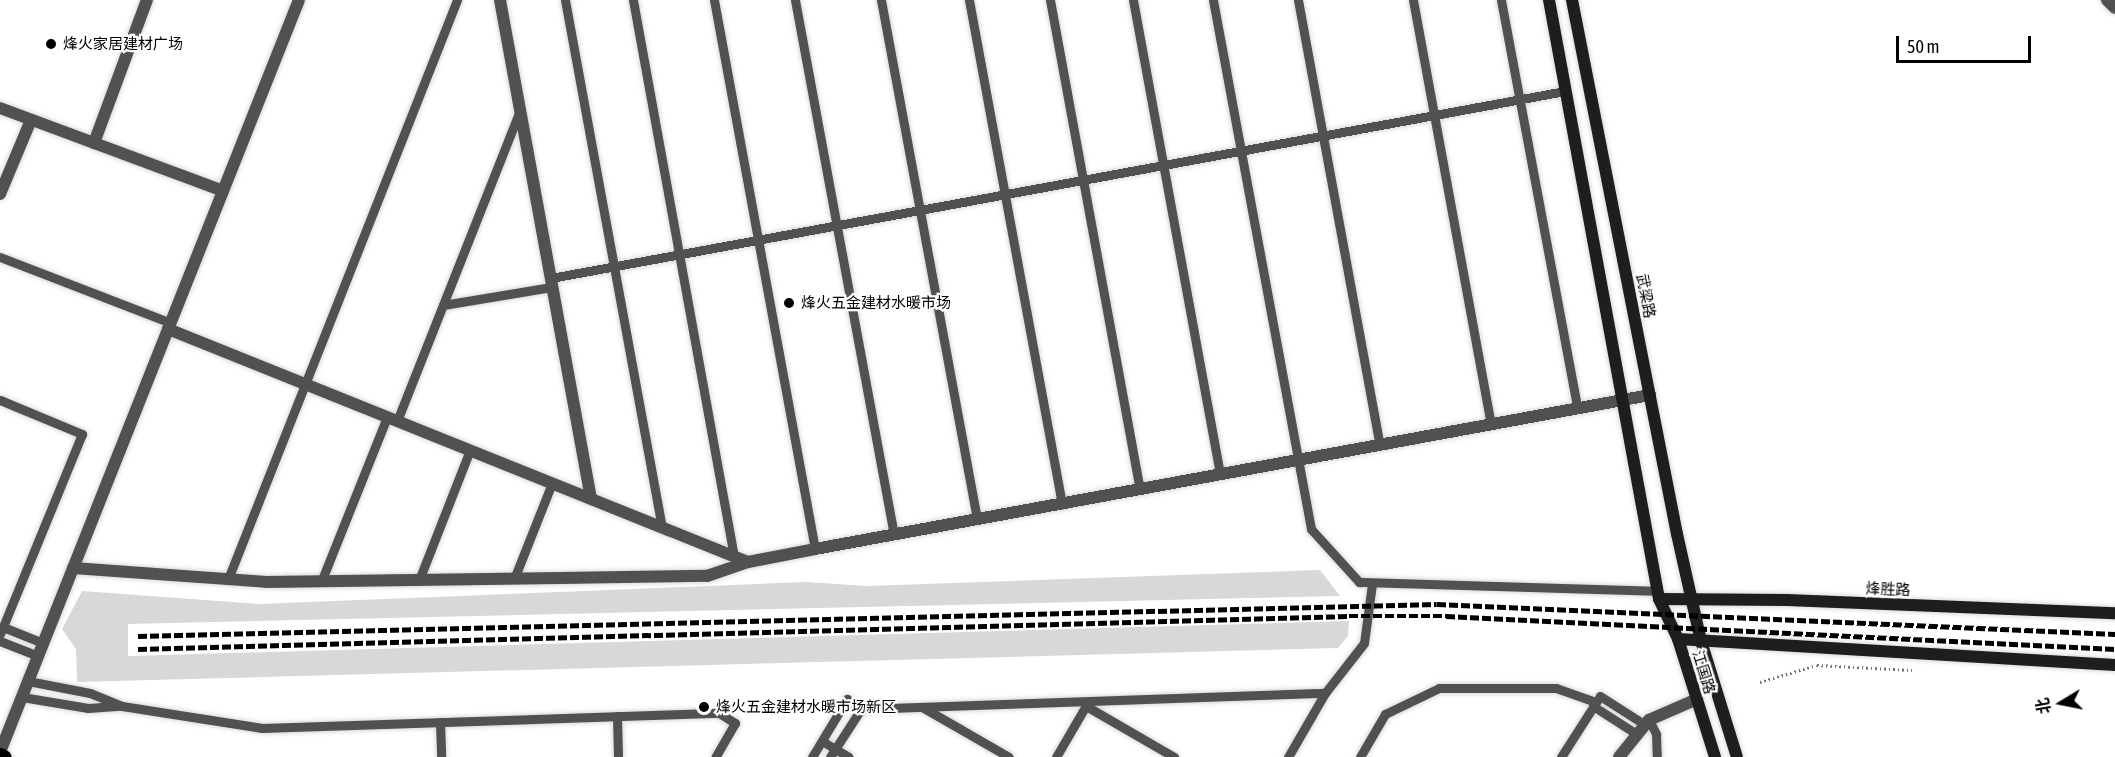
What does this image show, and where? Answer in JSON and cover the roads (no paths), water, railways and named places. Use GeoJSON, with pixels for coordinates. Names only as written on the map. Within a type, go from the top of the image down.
{"type":"FeatureCollection","features":[{"type":"Feature","properties":{"kind":"main road"},"geometry":{"type":"LineString","coordinates":[[1549,0],[1659,595]]}},
{"type":"Feature","properties":{"kind":"main road","name":"武梁路"},"geometry":{"type":"LineString","coordinates":[[1572,0],[1692,598]]}},
{"type":"Feature","properties":{"kind":"main road","name":"烽胜路"},"geometry":{"type":"LineString","coordinates":[[1659,595],[2115,613]]}},
{"type":"Feature","properties":{"kind":"main road","name":"江国路"},"geometry":{"type":"LineString","coordinates":[[1659,595],[1678,639],[1715,757]]}},
{"type":"Feature","properties":{"kind":"main road","name":"江国路"},"geometry":{"type":"LineString","coordinates":[[1692,598],[1701,641],[1737,757]]}},
{"type":"Feature","properties":{"kind":"main road"},"geometry":{"type":"LineString","coordinates":[[1678,639],[2115,665]]}},
{"type":"Feature","properties":{"kind":"main road"},"geometry":{"type":"LineString","coordinates":[[0,753],[4,757]]}},
{"type":"Feature","properties":{"kind":"street"},"geometry":{"type":"LineString","coordinates":[[94,143],[147,0]]}},
{"type":"Feature","properties":{"kind":"street"},"geometry":{"type":"LineString","coordinates":[[0,753],[299,0]]}},
{"type":"Feature","properties":{"kind":"street"},"geometry":{"type":"LineString","coordinates":[[500,0],[522,107],[591,499]]}},
{"type":"Feature","properties":{"kind":"street"},"geometry":{"type":"LineString","coordinates":[[2107,0],[2115,8]]}},
{"type":"Feature","properties":{"kind":"street"},"geometry":{"type":"LineString","coordinates":[[0,108],[223,191]]}},
{"type":"Feature","properties":{"kind":"street"},"geometry":{"type":"LineString","coordinates":[[0,194],[31,120]]}},
{"type":"Feature","properties":{"kind":"street"},"geometry":{"type":"LineString","coordinates":[[169,326],[305,384],[748,562]]}},
{"type":"Feature","properties":{"kind":"street"},"geometry":{"type":"LineString","coordinates":[[73,568],[228,579],[321,582],[707,576],[748,562],[815,549],[1650,395]]}},
{"type":"Feature","properties":{"kind":"street"},"geometry":{"type":"LineString","coordinates":[[1619,757],[1643,726],[1697,699]]}},
{"type":"Feature","properties":{"kind":"lane"},"geometry":{"type":"LineString","coordinates":[[228,579],[457,0]]}},
{"type":"Feature","properties":{"kind":"lane"},"geometry":{"type":"LineString","coordinates":[[565,0],[662,528]]}},
{"type":"Feature","properties":{"kind":"lane"},"geometry":{"type":"LineString","coordinates":[[633,0],[734,557]]}},
{"type":"Feature","properties":{"kind":"lane"},"geometry":{"type":"LineString","coordinates":[[714,0],[815,549]]}},
{"type":"Feature","properties":{"kind":"lane"},"geometry":{"type":"LineString","coordinates":[[795,0],[894,535]]}},
{"type":"Feature","properties":{"kind":"lane"},"geometry":{"type":"LineString","coordinates":[[882,0],[977,519]]}},
{"type":"Feature","properties":{"kind":"lane"},"geometry":{"type":"LineString","coordinates":[[969,0],[1062,504]]}},
{"type":"Feature","properties":{"kind":"lane"},"geometry":{"type":"LineString","coordinates":[[1050,0],[1140,489]]}},
{"type":"Feature","properties":{"kind":"lane"},"geometry":{"type":"LineString","coordinates":[[1133,0],[1220,474]]}},
{"type":"Feature","properties":{"kind":"lane"},"geometry":{"type":"LineString","coordinates":[[1213,0],[1311,529],[1353,580],[1372,584],[1659,595]]}},
{"type":"Feature","properties":{"kind":"lane"},"geometry":{"type":"LineString","coordinates":[[1298,0],[1380,445]]}},
{"type":"Feature","properties":{"kind":"lane"},"geometry":{"type":"LineString","coordinates":[[1413,0],[1491,424]]}},
{"type":"Feature","properties":{"kind":"lane"},"geometry":{"type":"LineString","coordinates":[[1502,0],[1577,408]]}},
{"type":"Feature","properties":{"kind":"lane"},"geometry":{"type":"LineString","coordinates":[[443,305],[552,283],[614,266],[1565,91]]}},
{"type":"Feature","properties":{"kind":"lane"},"geometry":{"type":"LineString","coordinates":[[321,582],[443,305],[522,107]]}},
{"type":"Feature","properties":{"kind":"lane"},"geometry":{"type":"LineString","coordinates":[[0,257],[169,326]]}},
{"type":"Feature","properties":{"kind":"lane"},"geometry":{"type":"LineString","coordinates":[[0,400],[82,434],[1,631],[43,643]]}},
{"type":"Feature","properties":{"kind":"lane"},"geometry":{"type":"LineString","coordinates":[[419,580],[470,450]]}},
{"type":"Feature","properties":{"kind":"lane"},"geometry":{"type":"LineString","coordinates":[[514,579],[552,483]]}},
{"type":"Feature","properties":{"kind":"lane"},"geometry":{"type":"LineString","coordinates":[[1288,757],[1325,693],[1364,643],[1372,584]]}},
{"type":"Feature","properties":{"kind":"lane"},"geometry":{"type":"LineString","coordinates":[[0,640],[38,656]]}},
{"type":"Feature","properties":{"kind":"lane"},"geometry":{"type":"LineString","coordinates":[[28,681],[90,693],[122,706],[254,728],[719,713],[735,723],[715,757]]}},
{"type":"Feature","properties":{"kind":"lane"},"geometry":{"type":"LineString","coordinates":[[1360,757],[1385,714],[1439,688],[1556,688],[1643,726],[1656,734],[1657,757]]}},
{"type":"Feature","properties":{"kind":"lane"},"geometry":{"type":"LineString","coordinates":[[812,757],[847,699],[861,709],[1325,693]]}},
{"type":"Feature","properties":{"kind":"lane"},"geometry":{"type":"LineString","coordinates":[[22,697],[88,708],[122,706]]}},
{"type":"Feature","properties":{"kind":"lane"},"geometry":{"type":"LineString","coordinates":[[1056,757],[1087,703]]}},
{"type":"Feature","properties":{"kind":"lane"},"geometry":{"type":"LineString","coordinates":[[1087,703],[1174,757]]}},
{"type":"Feature","properties":{"kind":"lane"},"geometry":{"type":"LineString","coordinates":[[1561,757],[1594,704]]}},
{"type":"Feature","properties":{"kind":"lane"},"geometry":{"type":"LineString","coordinates":[[922,707],[1009,757]]}},
{"type":"Feature","properties":{"kind":"lane"},"geometry":{"type":"LineString","coordinates":[[833,753],[861,709]]}},
{"type":"Feature","properties":{"kind":"lane"},"geometry":{"type":"LineString","coordinates":[[617,716],[618,757]]}},
{"type":"Feature","properties":{"kind":"lane"},"geometry":{"type":"LineString","coordinates":[[440,723],[441,757]]}},
{"type":"Feature","properties":{"kind":"lane"},"geometry":{"type":"LineString","coordinates":[[822,741],[833,753],[849,757]]}},
{"type":"Feature","properties":{"kind":"railway"},"geometry":{"type":"LineString","coordinates":[[138,636],[1437,604],[2115,634]]}},
{"type":"Feature","properties":{"kind":"railway"},"geometry":{"type":"LineString","coordinates":[[138,649],[1349,616],[1446,616],[2115,649]]}},
{"type":"Feature","properties":{"kind":"place","name":"烽火家居建材广场"},"geometry":{"type":"Point","coordinates":[51,44]}},
{"type":"Feature","properties":{"kind":"place","name":"烽火五金建材水暖市场"},"geometry":{"type":"Point","coordinates":[789,303]}},
{"type":"Feature","properties":{"kind":"place","name":"烽火五金建材水暖市场新区"},"geometry":{"type":"Point","coordinates":[704,707]}}]}
